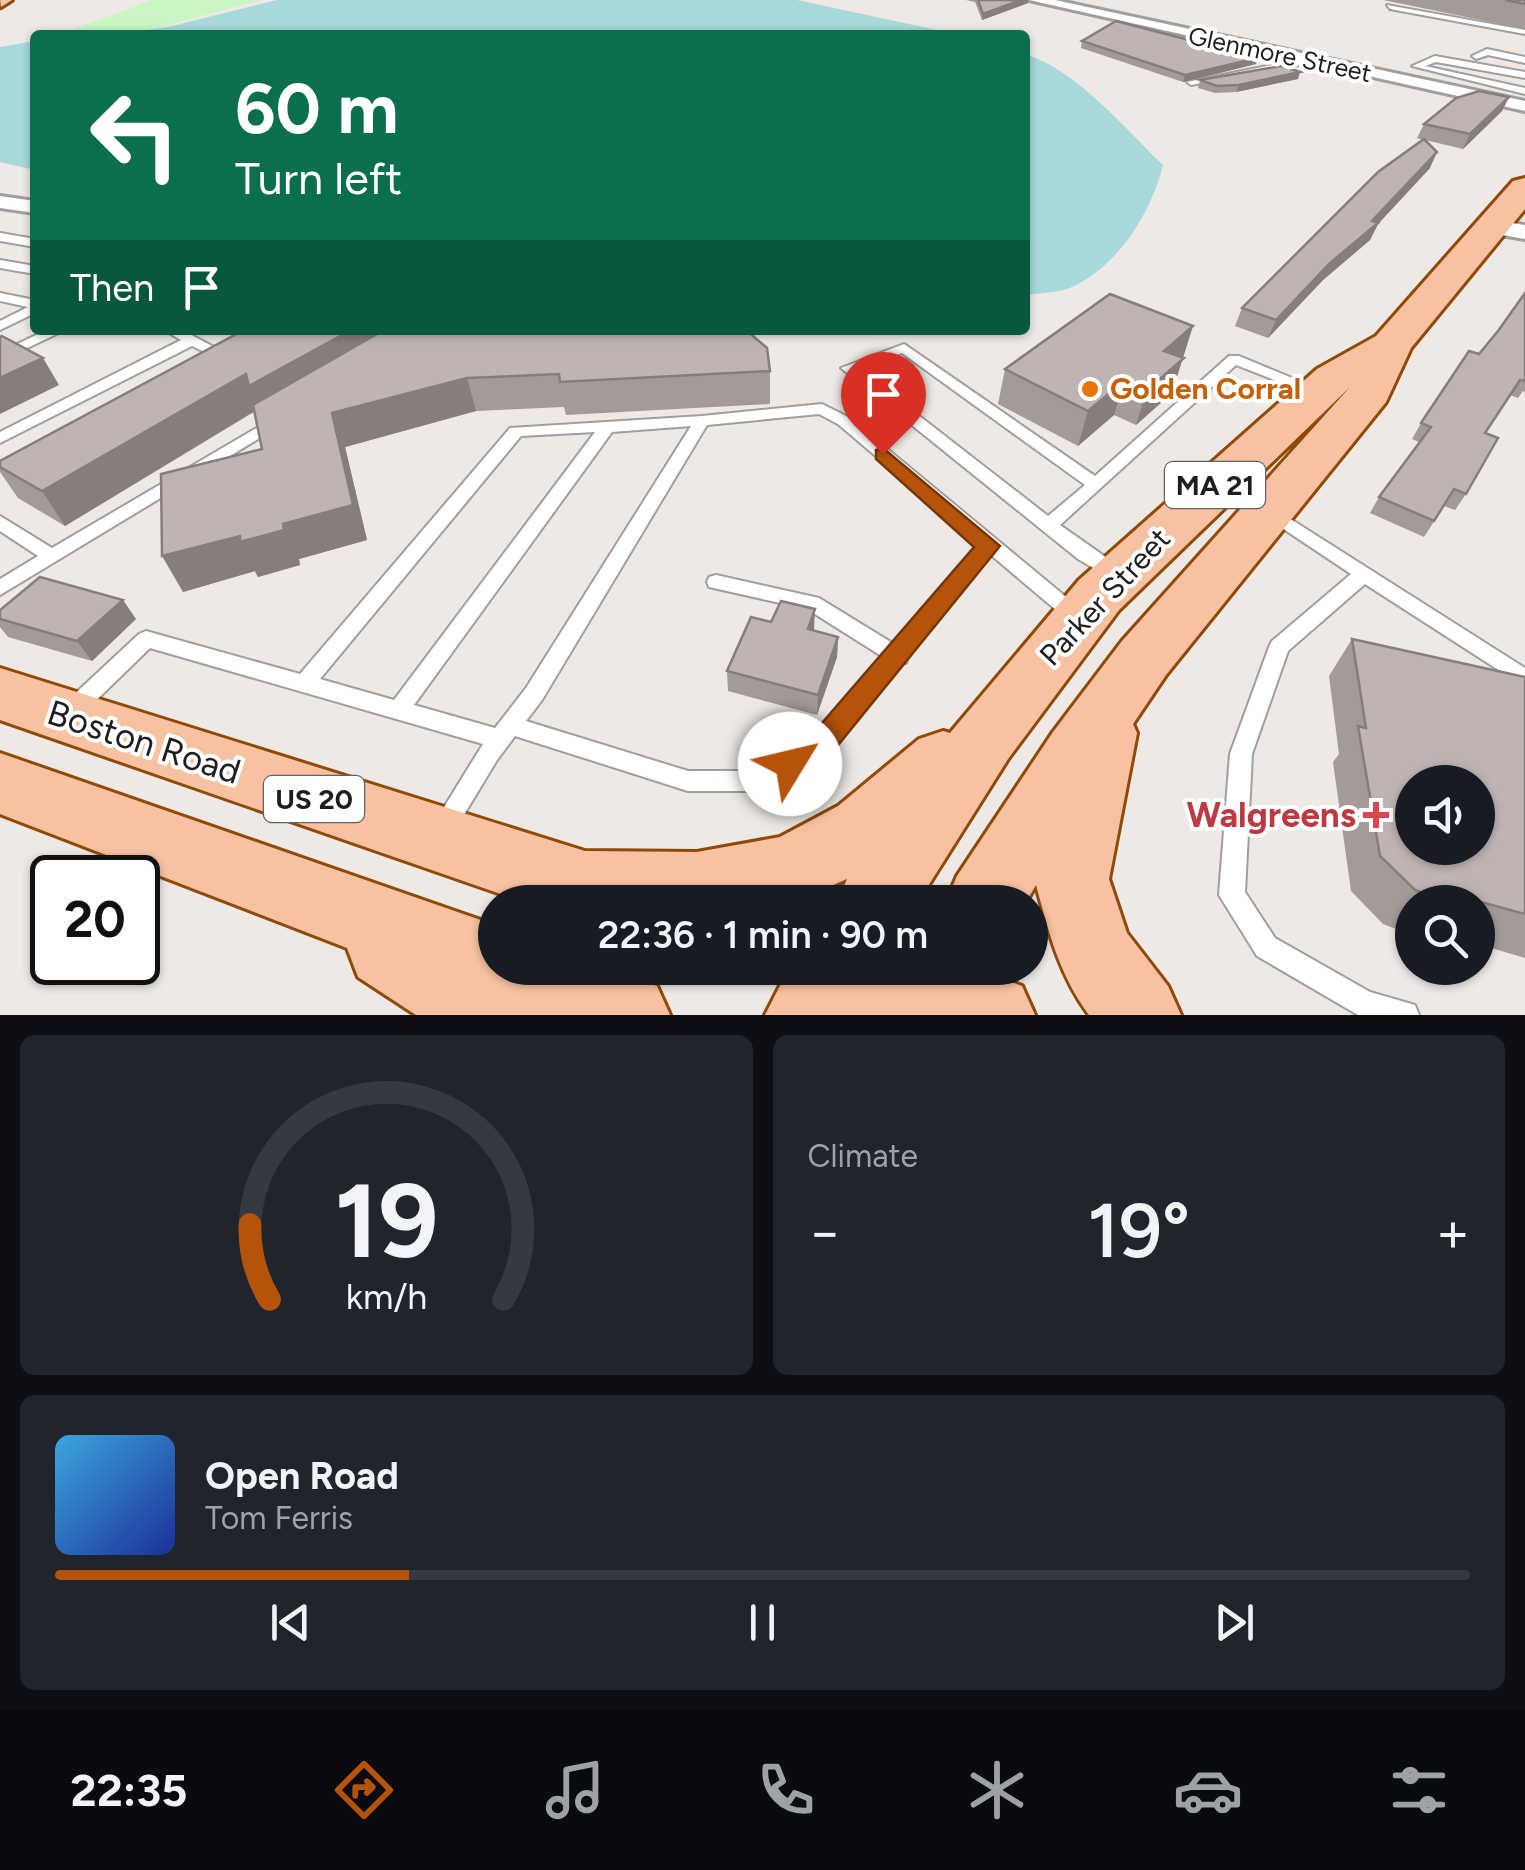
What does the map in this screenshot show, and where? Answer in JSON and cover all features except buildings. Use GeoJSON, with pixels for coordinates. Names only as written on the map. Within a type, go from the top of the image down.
{"type":"FeatureCollection","features":[{"type":"Feature","properties":{"kind":"main road","name":"Parker Street"},"geometry":{"type":"LineString","coordinates":[[887,885],[956,778],[1068,632],[1118,575],[1318,392],[1350,367],[1391,345],[1508,230],[1525,188]]}},
{"type":"Feature","properties":{"kind":"main road","name":"Parker Street"},"geometry":{"type":"LineString","coordinates":[[995,885],[1111,702],[1176,618],[1370,392],[1391,345]]}},
{"type":"Feature","properties":{"kind":"main road"},"geometry":{"type":"LineString","coordinates":[[544,874],[584,884],[666,891],[756,881],[814,862],[894,807],[1068,632]]}},
{"type":"Feature","properties":{"kind":"main road","name":"Boston Road"},"geometry":{"type":"LineString","coordinates":[[0,694],[577,885]]}},
{"type":"Feature","properties":{"kind":"main road"},"geometry":{"type":"LineString","coordinates":[[1111,702],[1072,879],[1094,955],[1139,1015]]}},
{"type":"Feature","properties":{"kind":"main road"},"geometry":{"type":"LineString","coordinates":[[0,783],[478,959]]}},
{"type":"Feature","properties":{"kind":"main road"},"geometry":{"type":"LineString","coordinates":[[277,884],[490,1015]]}},
{"type":"Feature","properties":{"kind":"main road"},"geometry":{"type":"LineString","coordinates":[[548,985],[628,1015]]}},
{"type":"Feature","properties":{"kind":"main road"},"geometry":{"type":"LineString","coordinates":[[806,1015],[825,985]]}},
{"type":"Feature","properties":{"kind":"main road"},"geometry":{"type":"LineString","coordinates":[[900,985],[949,998]]}},
{"type":"Feature","properties":{"kind":"street","name":"Glenmore Street"},"geometry":{"type":"LineString","coordinates":[[1036,0],[1525,106]]}},
{"type":"Feature","properties":{"kind":"street"},"geometry":{"type":"LineString","coordinates":[[0,202],[30,207]]}},
{"type":"Feature","properties":{"kind":"lane"},"geometry":{"type":"LineString","coordinates":[[1390,7],[1525,32]]}},
{"type":"Feature","properties":{"kind":"lane"},"geometry":{"type":"LineString","coordinates":[[1476,56],[1487,52],[1525,60]]}},
{"type":"Feature","properties":{"kind":"lane"},"geometry":{"type":"LineString","coordinates":[[1525,75],[1450,60],[1425,59],[1416,66],[1525,91]]}},
{"type":"Feature","properties":{"kind":"lane"},"geometry":{"type":"LineString","coordinates":[[1191,82],[1312,60]]}},
{"type":"Feature","properties":{"kind":"lane"},"geometry":{"type":"LineString","coordinates":[[0,237],[30,242]]}},
{"type":"Feature","properties":{"kind":"lane"},"geometry":{"type":"LineString","coordinates":[[0,264],[30,269]]}},
{"type":"Feature","properties":{"kind":"lane"},"geometry":{"type":"LineString","coordinates":[[0,298],[30,305]]}},
{"type":"Feature","properties":{"kind":"lane"},"geometry":{"type":"LineString","coordinates":[[0,326],[30,309]]}},
{"type":"Feature","properties":{"kind":"lane"},"geometry":{"type":"LineString","coordinates":[[0,357],[47,335]]}},
{"type":"Feature","properties":{"kind":"lane"},"geometry":{"type":"LineString","coordinates":[[182,335],[224,356],[207,365]]}},
{"type":"Feature","properties":{"kind":"lane"},"geometry":{"type":"LineString","coordinates":[[0,438],[192,340]]}},
{"type":"Feature","properties":{"kind":"lane"},"geometry":{"type":"LineString","coordinates":[[1096,486],[904,348],[848,368],[1048,526],[1118,575]]}},
{"type":"Feature","properties":{"kind":"lane"},"geometry":{"type":"LineString","coordinates":[[1048,526],[1234,359],[1318,392]]}},
{"type":"Feature","properties":{"kind":"lane"},"geometry":{"type":"LineString","coordinates":[[305,684],[516,431],[702,421],[822,409],[844,421],[988,546],[1068,632]]}},
{"type":"Feature","properties":{"kind":"lane"},"geometry":{"type":"LineString","coordinates":[[0,588],[291,413]]}},
{"type":"Feature","properties":{"kind":"lane"},"geometry":{"type":"LineString","coordinates":[[436,839],[534,694],[702,421]]}},
{"type":"Feature","properties":{"kind":"lane"},"geometry":{"type":"LineString","coordinates":[[398,710],[607,427]]}},
{"type":"Feature","properties":{"kind":"lane"},"geometry":{"type":"LineString","coordinates":[[1270,512],[1525,679]]}},
{"type":"Feature","properties":{"kind":"lane"},"geometry":{"type":"LineString","coordinates":[[0,522],[52,557]]}},
{"type":"Feature","properties":{"kind":"lane"},"geometry":{"type":"LineString","coordinates":[[66,716],[146,639],[398,710],[505,732],[688,781],[760,781],[820,746],[899,657],[988,546]]}},
{"type":"Feature","properties":{"kind":"lane"},"geometry":{"type":"LineString","coordinates":[[1364,574],[1279,646],[1241,754],[1232,894],[1266,947],[1364,1004],[1405,1015]]}},
{"type":"Feature","properties":{"kind":"lane"},"geometry":{"type":"LineString","coordinates":[[716,582],[812,603],[899,657]]}},
{"type":"Feature","properties":{"kind":"green space"},"geometry":{"type":"Polygon","coordinates":[[[152,0],[261,0],[150,30],[72,30],[152,0]]]}},
{"type":"Feature","properties":{"kind":"water"},"geometry":{"type":"Polygon","coordinates":[[[277,0],[797,0],[937,30],[146,30],[277,0]]]}},
{"type":"Feature","properties":{"kind":"water"},"geometry":{"type":"Polygon","coordinates":[[[30,42],[30,169],[0,162],[0,47],[30,42]]]}},
{"type":"Feature","properties":{"kind":"water"},"geometry":{"type":"Polygon","coordinates":[[[1030,56],[1081,87],[1163,165],[1131,236],[1089,277],[1055,292],[1030,294],[1030,56]]]}},
{"type":"Feature","properties":{"kind":"place","name":"Golden Corral"},"geometry":{"type":"Point","coordinates":[1090,389]}},
{"type":"Feature","properties":{"kind":"place","name":"Walgreens"},"geometry":{"type":"Point","coordinates":[1376,815]}},
{"type":"Feature","properties":{"kind":"route"},"geometry":{"type":"LineString","coordinates":[[790,764],[820,746],[899,657],[988,546],[883,454]]}}]}
